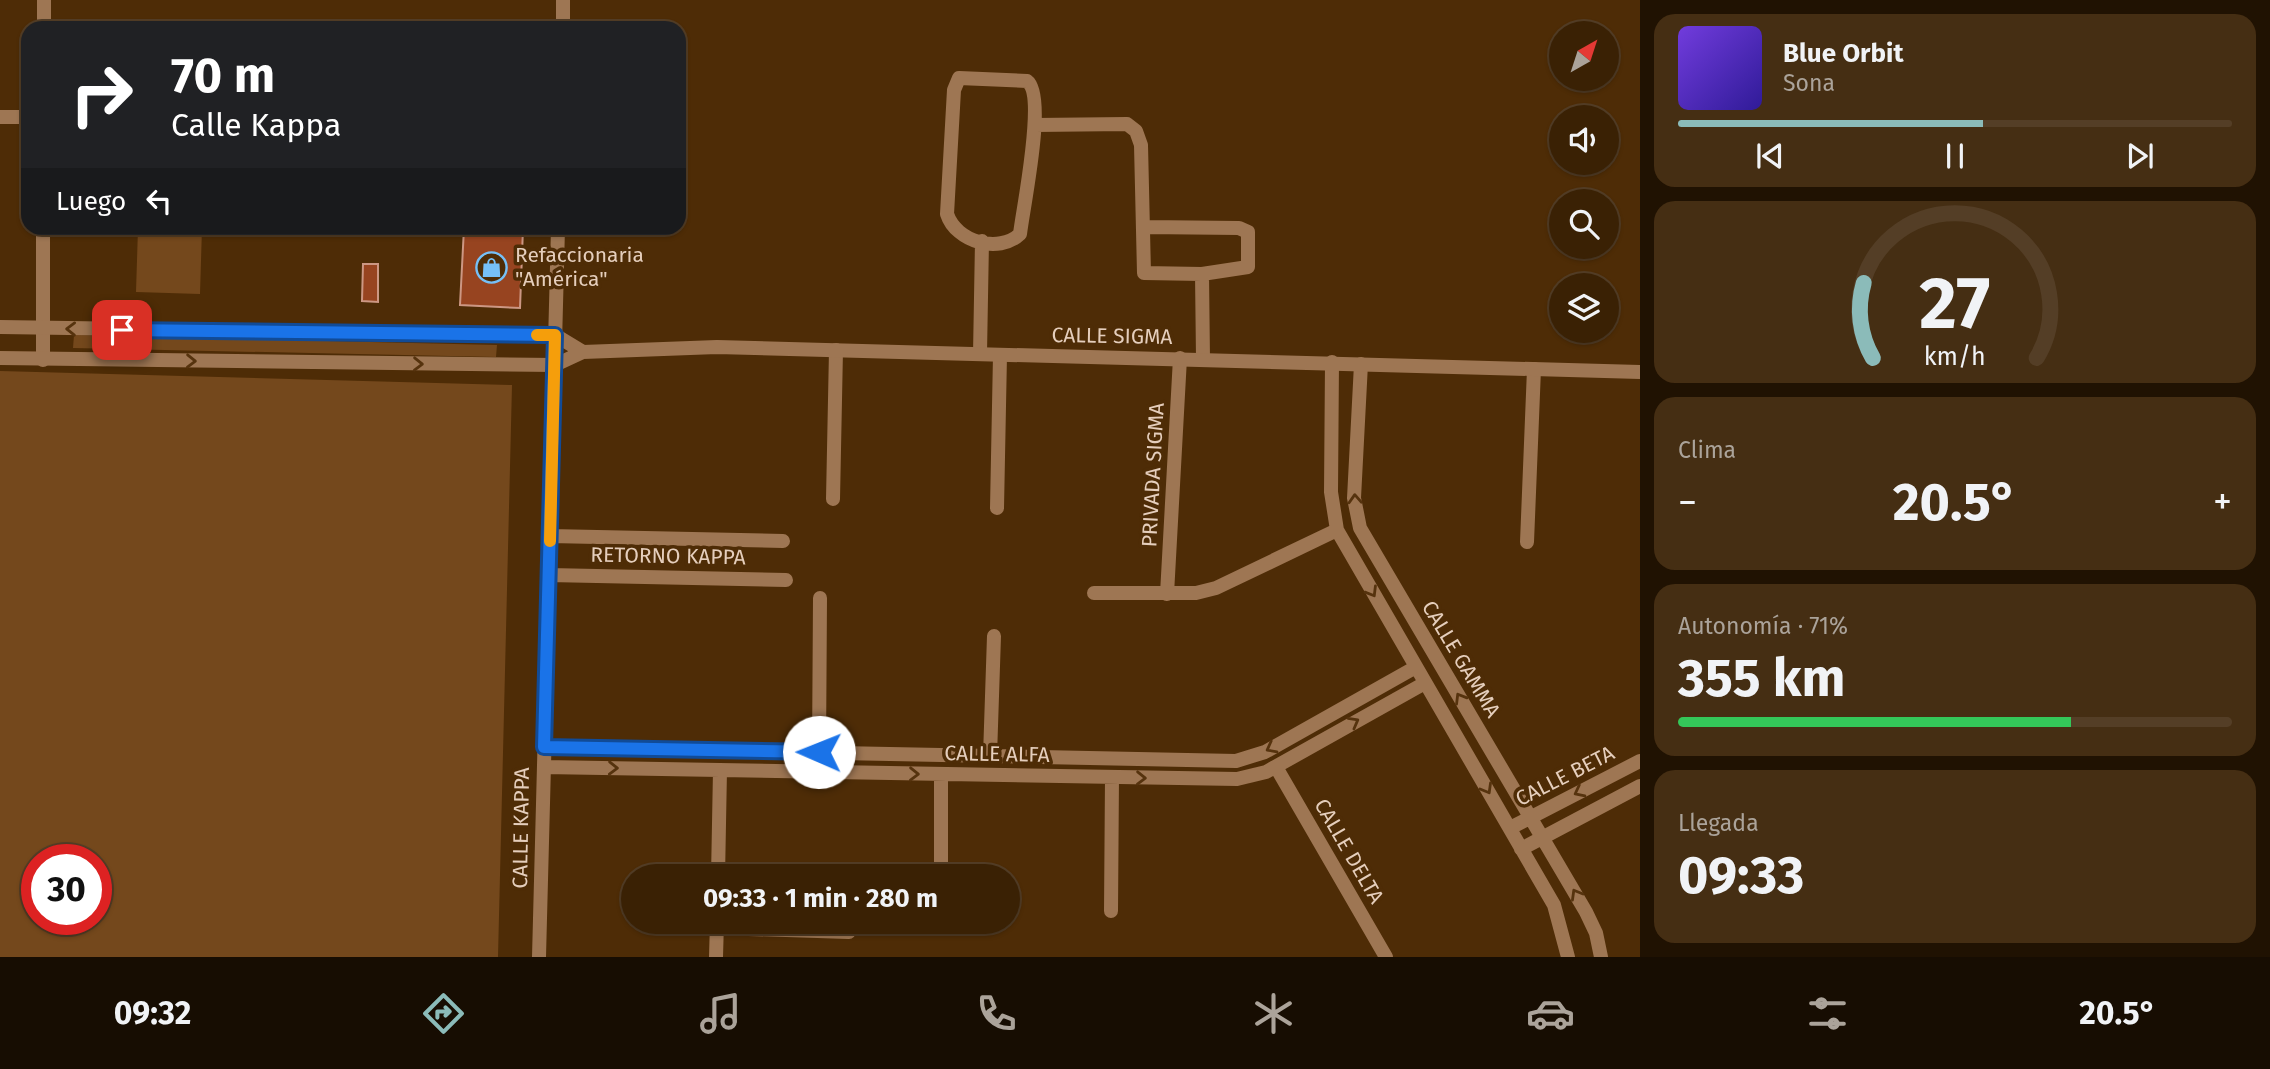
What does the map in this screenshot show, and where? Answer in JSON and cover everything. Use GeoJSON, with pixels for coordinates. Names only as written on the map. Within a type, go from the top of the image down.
{"type":"FeatureCollection","features":[{"type":"Feature","properties":{"kind":"street"},"geometry":{"type":"LineString","coordinates":[[44,0],[44,21]]}},
{"type":"Feature","properties":{"kind":"street"},"geometry":{"type":"LineString","coordinates":[[562,21],[563,0]]}},
{"type":"Feature","properties":{"kind":"street"},"geometry":{"type":"LineString","coordinates":[[960,78],[1027,81],[1035,92],[1035,125],[1020,233],[1012,241],[998,246],[982,241],[959,234],[951,227],[947,215],[956,82],[960,78]]}},
{"type":"Feature","properties":{"kind":"street"},"geometry":{"type":"LineString","coordinates":[[0,117],[21,117]]}},
{"type":"Feature","properties":{"kind":"street"},"geometry":{"type":"LineString","coordinates":[[1035,125],[1127,124],[1136,131],[1141,145],[1144,273],[1202,274],[1248,267],[1248,232],[1239,228],[1144,227]]}},
{"type":"Feature","properties":{"kind":"street"},"geometry":{"type":"LineString","coordinates":[[43,235],[43,360]]}},
{"type":"Feature","properties":{"kind":"street","name":"CALLE KAPPA"},"geometry":{"type":"LineString","coordinates":[[539,957],[558,235]]}},
{"type":"Feature","properties":{"kind":"street"},"geometry":{"type":"LineString","coordinates":[[980,354],[982,241]]}},
{"type":"Feature","properties":{"kind":"street"},"geometry":{"type":"LineString","coordinates":[[1202,274],[1203,359]]}},
{"type":"Feature","properties":{"kind":"street"},"geometry":{"type":"LineString","coordinates":[[0,327],[555,335],[583,352]]}},
{"type":"Feature","properties":{"kind":"street","name":"CALLE SIGMA"},"geometry":{"type":"LineString","coordinates":[[583,352],[674,347],[836,350],[1640,372]]}},
{"type":"Feature","properties":{"kind":"street"},"geometry":{"type":"LineString","coordinates":[[833,499],[836,350]]}},
{"type":"Feature","properties":{"kind":"street"},"geometry":{"type":"LineString","coordinates":[[0,358],[555,365],[583,352]]}},
{"type":"Feature","properties":{"kind":"street"},"geometry":{"type":"LineString","coordinates":[[997,508],[1000,355]]}},
{"type":"Feature","properties":{"kind":"street","name":"PRIVADA SIGMA"},"geometry":{"type":"LineString","coordinates":[[1167,594],[1180,358]]}},
{"type":"Feature","properties":{"kind":"street","name":"CALLE GAMMA"},"geometry":{"type":"LineString","coordinates":[[1332,362],[1331,492],[1337,530],[1554,905],[1568,957]]}},
{"type":"Feature","properties":{"kind":"street","name":"CALLE GAMMA"},"geometry":{"type":"LineString","coordinates":[[1361,364],[1354,498],[1360,528],[1368,547],[1532,817],[1586,912],[1596,933],[1601,957]]}},
{"type":"Feature","properties":{"kind":"street"},"geometry":{"type":"LineString","coordinates":[[1527,542],[1535,369]]}},
{"type":"Feature","properties":{"kind":"street"},"geometry":{"type":"LineString","coordinates":[[1094,593],[1196,593],[1216,588],[1337,530]]}},
{"type":"Feature","properties":{"kind":"street","name":"RETORNO KAPPA"},"geometry":{"type":"LineString","coordinates":[[550,536],[783,541]]}},
{"type":"Feature","properties":{"kind":"street","name":"RETORNO KAPPA"},"geometry":{"type":"LineString","coordinates":[[549,575],[786,580]]}},
{"type":"Feature","properties":{"kind":"street"},"geometry":{"type":"LineString","coordinates":[[819,752],[820,598]]}},
{"type":"Feature","properties":{"kind":"street"},"geometry":{"type":"LineString","coordinates":[[990,756],[994,636]]}},
{"type":"Feature","properties":{"kind":"street","name":"CALLE ALFA"},"geometry":{"type":"LineString","coordinates":[[544,747],[1221,762],[1250,758],[1416,667]]}},
{"type":"Feature","properties":{"kind":"street","name":"CALLE ALFA"},"geometry":{"type":"LineString","coordinates":[[544,767],[1237,779],[1253,777],[1276,767],[1425,683]]}},
{"type":"Feature","properties":{"kind":"street"},"geometry":{"type":"LineString","coordinates":[[880,754],[880,773]]}},
{"type":"Feature","properties":{"kind":"street","name":"CALLE BETA"},"geometry":{"type":"LineString","coordinates":[[1510,828],[1640,761]]}},
{"type":"Feature","properties":{"kind":"street","name":"CALLE DELTA"},"geometry":{"type":"LineString","coordinates":[[1276,767],[1386,957]]}},
{"type":"Feature","properties":{"kind":"street"},"geometry":{"type":"LineString","coordinates":[[718,864],[720,770]]}},
{"type":"Feature","properties":{"kind":"street"},"geometry":{"type":"LineString","coordinates":[[941,774],[941,864]]}},
{"type":"Feature","properties":{"kind":"street"},"geometry":{"type":"LineString","coordinates":[[1111,911],[1112,777]]}},
{"type":"Feature","properties":{"kind":"street","name":"CALLE BETA"},"geometry":{"type":"LineString","coordinates":[[1521,849],[1640,786]]}},
{"type":"Feature","properties":{"kind":"street"},"geometry":{"type":"LineString","coordinates":[[716,957],[717,934]]}},
{"type":"Feature","properties":{"kind":"shaded area"},"geometry":{"type":"Polygon","coordinates":[[[138,235],[202,235],[200,294],[136,292],[138,235]]]}},
{"type":"Feature","properties":{"kind":"shaded area"},"geometry":{"type":"Polygon","coordinates":[[[74,335],[497,345],[496,357],[73,348],[74,335]]]}},
{"type":"Feature","properties":{"kind":"shaded area"},"geometry":{"type":"Polygon","coordinates":[[[0,371],[512,385],[498,957],[0,957],[0,371]]]}},
{"type":"Feature","properties":{"kind":"building","name":"Refaccionaria \"América\""},"geometry":{"type":"Polygon","coordinates":[[[464,235],[523,235],[520,308],[460,305],[464,235]]]}},
{"type":"Feature","properties":{"kind":"building"},"geometry":{"type":"Polygon","coordinates":[[[363,264],[378,264],[378,302],[362,301],[363,264]]]}},
{"type":"Feature","properties":{"kind":"slow traffic"},"geometry":{"type":"LineString","coordinates":[[537,335],[555,335],[550,541]]}},
{"type":"Feature","properties":{"kind":"place","name":"Refaccionaria \"América\""},"geometry":{"type":"Point","coordinates":[492,267]}},
{"type":"Feature","properties":{"kind":"route"},"geometry":{"type":"LineString","coordinates":[[122,330],[555,335],[544,747],[819,752]]}}]}
